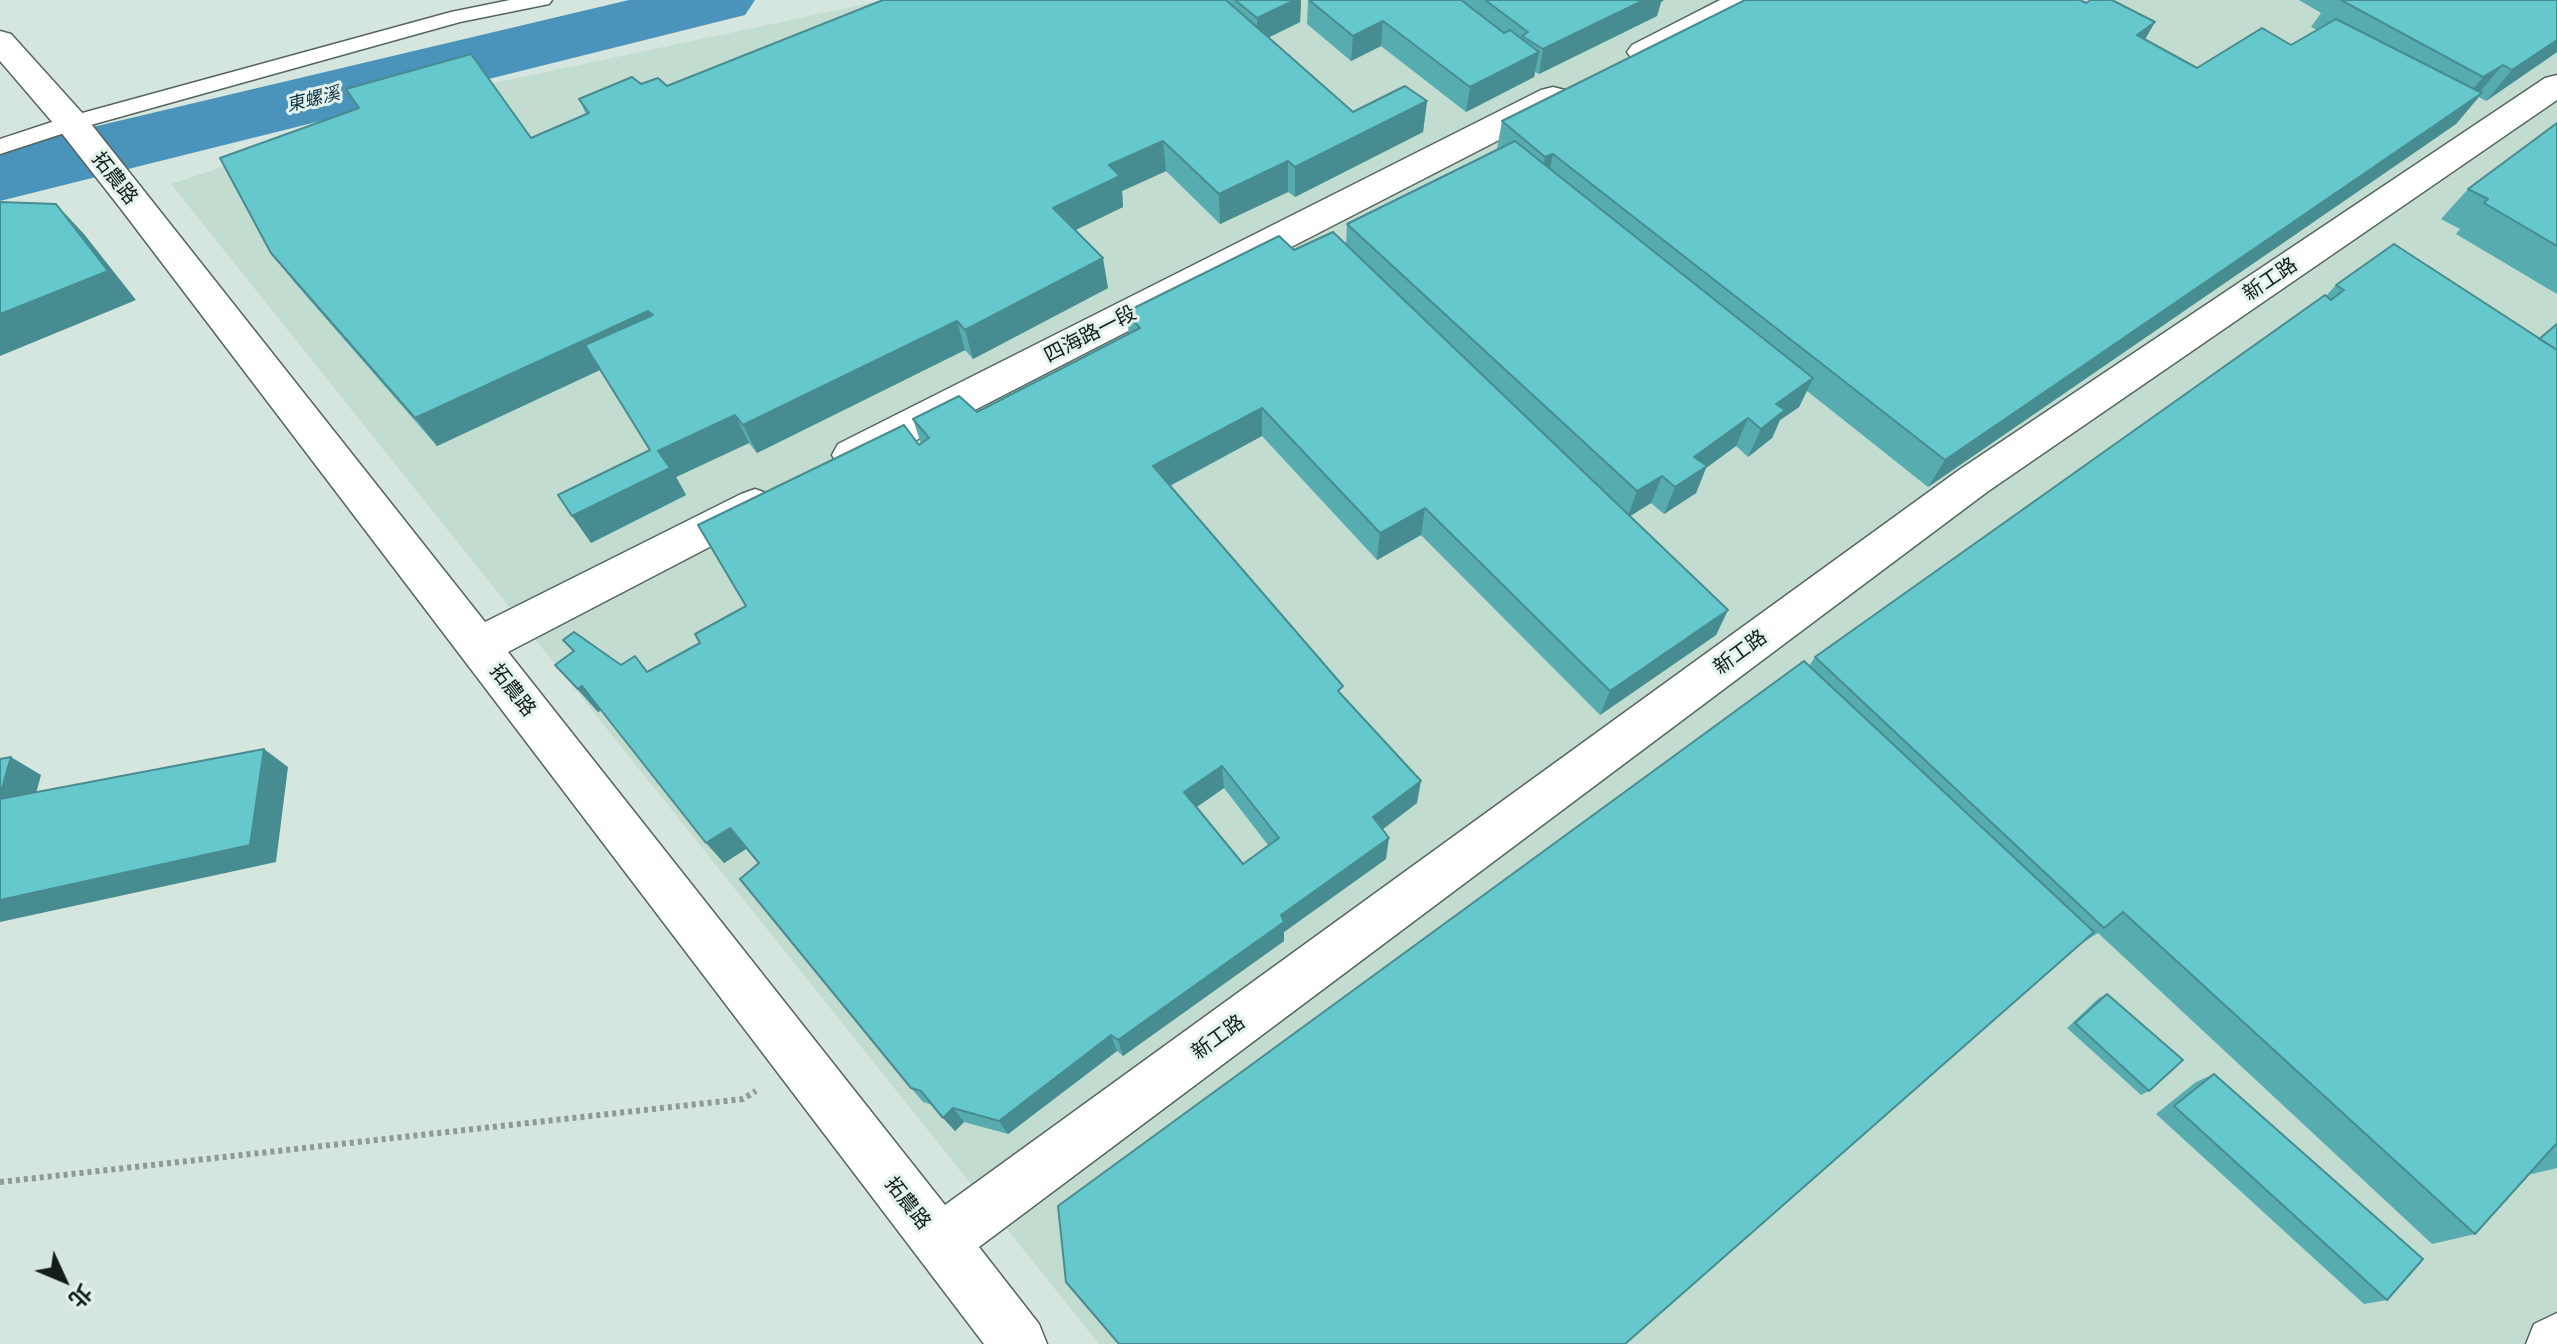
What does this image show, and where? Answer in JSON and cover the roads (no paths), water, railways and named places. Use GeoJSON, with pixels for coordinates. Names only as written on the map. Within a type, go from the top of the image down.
{"type":"FeatureCollection","features":[{"type":"Feature","properties":{"kind":"street","name":"四海路一段"},"geometry":{"type":"LineString","coordinates":[[479,646],[1744,0]]}},
{"type":"Feature","properties":{"kind":"street","name":"拓農路"},"geometry":{"type":"LineString","coordinates":[[0,41],[72,123],[133,201],[1019,1344]]}},
{"type":"Feature","properties":{"kind":"street","name":"新工路"},"geometry":{"type":"LineString","coordinates":[[939,1243],[1973,481],[2557,85]]}},
{"type":"Feature","properties":{"kind":"lane"},"geometry":{"type":"LineString","coordinates":[[0,147],[72,123],[458,16],[542,0]]}},
{"type":"Feature","properties":{"kind":"waterway","name":"東螺溪"},"geometry":{"type":"LineString","coordinates":[[0,175],[720,0]]}}]}
